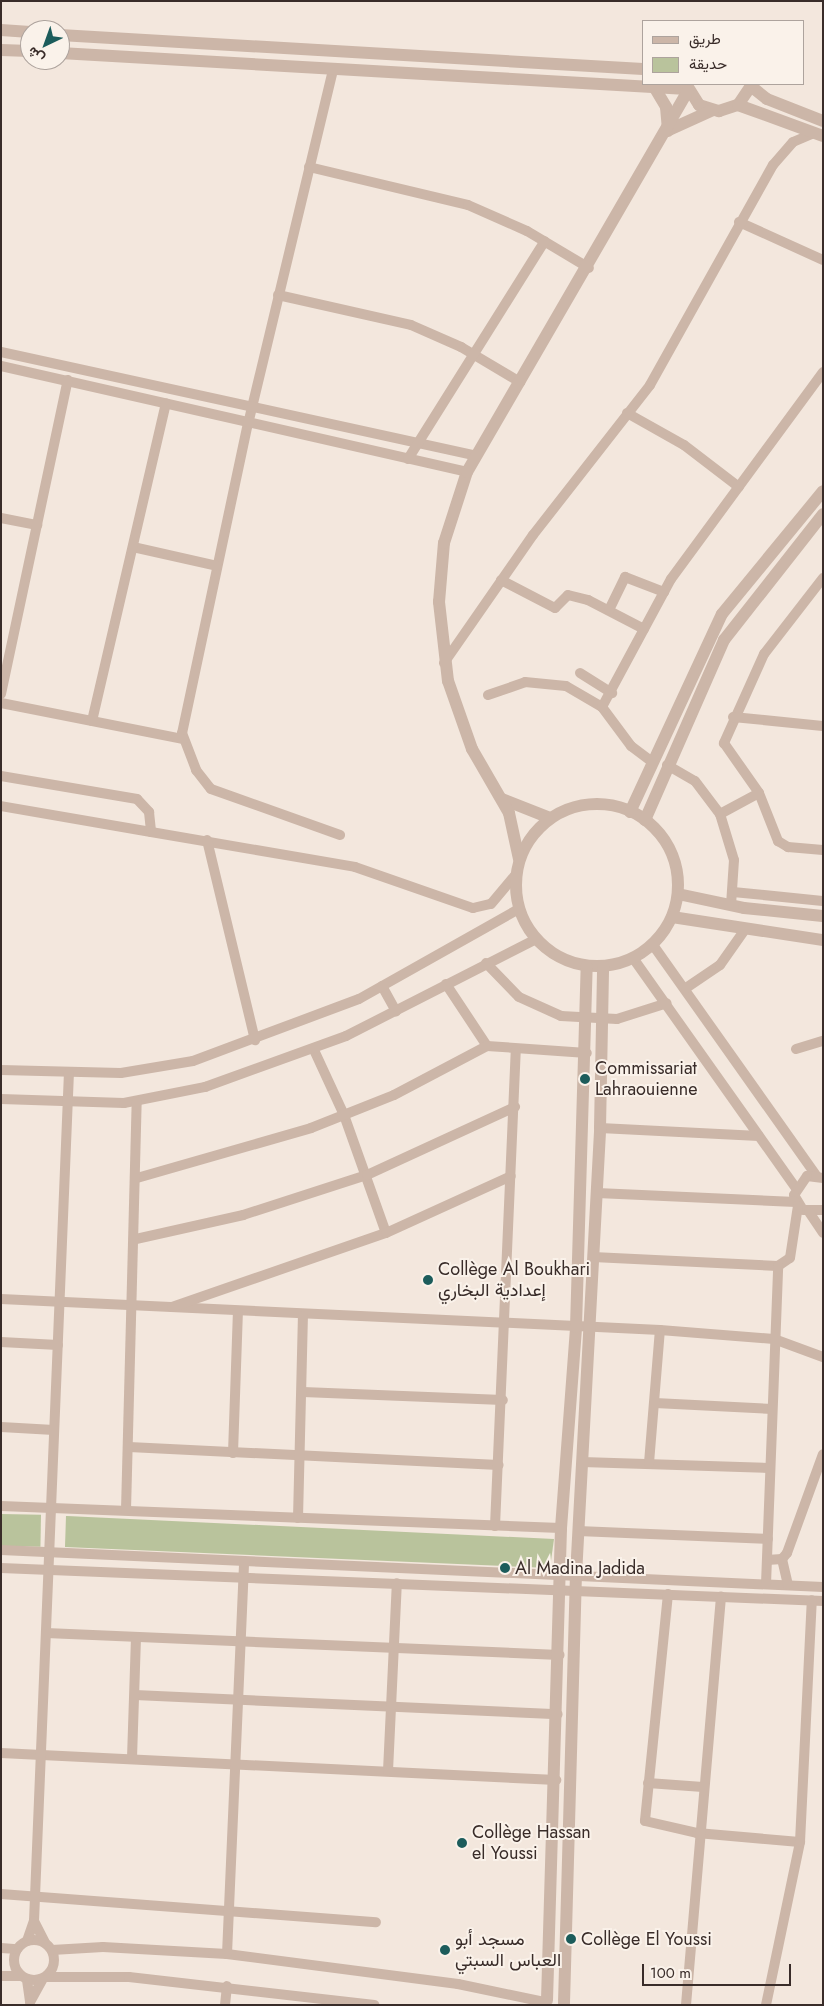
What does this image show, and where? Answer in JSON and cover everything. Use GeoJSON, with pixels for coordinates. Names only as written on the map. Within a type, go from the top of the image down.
{"type":"FeatureCollection","features":[{"type":"Feature","properties":{"kind":"street"},"geometry":{"type":"LineString","coordinates":[[1,30],[20,31]]}},
{"type":"Feature","properties":{"kind":"street"},"geometry":{"type":"LineString","coordinates":[[70,35],[642,69]]}},
{"type":"Feature","properties":{"kind":"street"},"geometry":{"type":"LineString","coordinates":[[1,50],[20,51]]}},
{"type":"Feature","properties":{"kind":"street"},"geometry":{"type":"LineString","coordinates":[[70,54],[333,70],[642,84]]}},
{"type":"Feature","properties":{"kind":"street"},"geometry":{"type":"LineString","coordinates":[[333,70],[248,423],[183,719],[183,739],[196,770],[211,788],[340,835]]}},
{"type":"Feature","properties":{"kind":"street"},"geometry":{"type":"LineString","coordinates":[[653,85],[687,88],[699,105],[713,110]]}},
{"type":"Feature","properties":{"kind":"street"},"geometry":{"type":"LineString","coordinates":[[653,85],[666,106],[668,131]]}},
{"type":"Feature","properties":{"kind":"street"},"geometry":{"type":"LineString","coordinates":[[738,105],[752,85],[767,99],[823,121]]}},
{"type":"Feature","properties":{"kind":"street"},"geometry":{"type":"LineString","coordinates":[[520,859],[502,799],[463,731],[444,663],[439,602],[441,561],[467,472],[589,268],[668,131],[687,88]]}},
{"type":"Feature","properties":{"kind":"street"},"geometry":{"type":"LineString","coordinates":[[668,131],[713,110],[738,105],[818,135]]}},
{"type":"Feature","properties":{"kind":"street"},"geometry":{"type":"LineString","coordinates":[[444,663],[501,580],[627,413],[673,346],[740,222],[781,154],[793,142],[818,135]]}},
{"type":"Feature","properties":{"kind":"street"},"geometry":{"type":"LineString","coordinates":[[309,166],[455,201],[545,241],[589,268]]}},
{"type":"Feature","properties":{"kind":"street"},"geometry":{"type":"LineString","coordinates":[[740,222],[823,260]]}},
{"type":"Feature","properties":{"kind":"street"},"geometry":{"type":"LineString","coordinates":[[408,459],[476,354],[545,241]]}},
{"type":"Feature","properties":{"kind":"street"},"geometry":{"type":"LineString","coordinates":[[278,295],[402,322],[476,354],[520,382]]}},
{"type":"Feature","properties":{"kind":"street"},"geometry":{"type":"LineString","coordinates":[[1,352],[476,456]]}},
{"type":"Feature","properties":{"kind":"street"},"geometry":{"type":"LineString","coordinates":[[1,366],[467,472]]}},
{"type":"Feature","properties":{"kind":"street"},"geometry":{"type":"LineString","coordinates":[[602,707],[612,693],[664,592],[823,372]]}},
{"type":"Feature","properties":{"kind":"street"},"geometry":{"type":"LineString","coordinates":[[1,694],[68,380]]}},
{"type":"Feature","properties":{"kind":"street"},"geometry":{"type":"LineString","coordinates":[[92,721],[166,404]]}},
{"type":"Feature","properties":{"kind":"street"},"geometry":{"type":"LineString","coordinates":[[627,413],[684,445],[739,487]]}},
{"type":"Feature","properties":{"kind":"street"},"geometry":{"type":"LineString","coordinates":[[630,812],[651,761],[722,614],[823,490]]}},
{"type":"Feature","properties":{"kind":"street"},"geometry":{"type":"LineString","coordinates":[[645,820],[697,693],[733,625],[823,514]]}},
{"type":"Feature","properties":{"kind":"street"},"geometry":{"type":"LineString","coordinates":[[1,518],[37,525]]}},
{"type":"Feature","properties":{"kind":"street"},"geometry":{"type":"LineString","coordinates":[[133,547],[217,566]]}},
{"type":"Feature","properties":{"kind":"street"},"geometry":{"type":"LineString","coordinates":[[609,610],[625,577],[664,592]]}},
{"type":"Feature","properties":{"kind":"street"},"geometry":{"type":"LineString","coordinates":[[823,578],[773,638],[733,717],[724,743],[759,793],[782,844],[823,850]]}},
{"type":"Feature","properties":{"kind":"street"},"geometry":{"type":"LineString","coordinates":[[501,580],[555,608],[568,595],[609,610],[644,629]]}},
{"type":"Feature","properties":{"kind":"street"},"geometry":{"type":"LineString","coordinates":[[580,673],[612,693]]}},
{"type":"Feature","properties":{"kind":"street"},"geometry":{"type":"LineString","coordinates":[[488,695],[505,685],[546,682],[573,689],[602,707],[631,746],[651,761]]}},
{"type":"Feature","properties":{"kind":"street"},"geometry":{"type":"LineString","coordinates":[[1,703],[183,739]]}},
{"type":"Feature","properties":{"kind":"street"},"geometry":{"type":"LineString","coordinates":[[733,717],[823,726]]}},
{"type":"Feature","properties":{"kind":"street"},"geometry":{"type":"LineString","coordinates":[[667,765],[695,781],[720,814],[733,853],[731,905]]}},
{"type":"Feature","properties":{"kind":"street"},"geometry":{"type":"LineString","coordinates":[[1,776],[137,799],[149,812],[151,832]]}},
{"type":"Feature","properties":{"kind":"street"},"geometry":{"type":"LineString","coordinates":[[720,814],[759,793]]}},
{"type":"Feature","properties":{"kind":"street"},"geometry":{"type":"LineString","coordinates":[[502,799],[550,818]]}},
{"type":"Feature","properties":{"kind":"street"},"geometry":{"type":"LineString","coordinates":[[588,804],[630,812],[645,820],[674,860],[678,894],[672,918],[653,945],[633,958],[603,966],[587,966],[554,954],[536,939],[519,909],[516,874],[520,859],[532,836],[550,818],[588,804]]}},
{"type":"Feature","properties":{"kind":"street"},"geometry":{"type":"LineString","coordinates":[[1,806],[208,840],[377,872],[473,908],[491,904],[516,874]]}},
{"type":"Feature","properties":{"kind":"street"},"geometry":{"type":"LineString","coordinates":[[208,840],[255,1040]]}},
{"type":"Feature","properties":{"kind":"street"},"geometry":{"type":"LineString","coordinates":[[733,892],[823,901]]}},
{"type":"Feature","properties":{"kind":"street"},"geometry":{"type":"LineString","coordinates":[[678,894],[731,905],[823,916]]}},
{"type":"Feature","properties":{"kind":"street"},"geometry":{"type":"LineString","coordinates":[[1,1070],[69,1074],[169,1067],[255,1040],[328,1013],[382,986],[519,909]]}},
{"type":"Feature","properties":{"kind":"street"},"geometry":{"type":"LineString","coordinates":[[672,918],[744,931],[823,940]]}},
{"type":"Feature","properties":{"kind":"street"},"geometry":{"type":"LineString","coordinates":[[686,988],[720,965],[744,931]]}},
{"type":"Feature","properties":{"kind":"street"},"geometry":{"type":"LineString","coordinates":[[1,1099],[68,1103],[137,1102],[206,1087],[314,1050],[396,1011],[486,963],[536,939]]}},
{"type":"Feature","properties":{"kind":"street"},"geometry":{"type":"LineString","coordinates":[[653,945],[686,988],[819,1176]]}},
{"type":"Feature","properties":{"kind":"street"},"geometry":{"type":"LineString","coordinates":[[593,1257],[778,1266],[790,1258],[797,1204],[795,1187],[668,1003],[633,958]]}},
{"type":"Feature","properties":{"kind":"street"},"geometry":{"type":"LineString","coordinates":[[486,963],[519,997],[561,1016],[584,1020],[600,1020],[668,1003]]}},
{"type":"Feature","properties":{"kind":"street"},"geometry":{"type":"LineString","coordinates":[[542,2003],[556,1780],[560,1656],[561,1528],[576,1327],[587,1053],[584,1020],[587,966]]}},
{"type":"Feature","properties":{"kind":"street"},"geometry":{"type":"LineString","coordinates":[[27,1941],[48,1946],[227,1954],[458,1984],[542,2003],[565,2004],[576,1575],[600,1128],[600,1020],[603,966]]}},
{"type":"Feature","properties":{"kind":"street"},"geometry":{"type":"LineString","coordinates":[[446,984],[487,1046]]}},
{"type":"Feature","properties":{"kind":"street"},"geometry":{"type":"LineString","coordinates":[[382,986],[396,1011]]}},
{"type":"Feature","properties":{"kind":"street"},"geometry":{"type":"LineString","coordinates":[[796,1049],[823,1041]]}},
{"type":"Feature","properties":{"kind":"street"},"geometry":{"type":"LineString","coordinates":[[137,1178],[275,1141],[344,1115],[439,1074],[487,1046],[516,1050],[587,1053]]}},
{"type":"Feature","properties":{"kind":"street"},"geometry":{"type":"LineString","coordinates":[[314,1050],[344,1115],[367,1175],[386,1233]]}},
{"type":"Feature","properties":{"kind":"street"},"geometry":{"type":"LineString","coordinates":[[495,1526],[500,1465],[516,1050]]}},
{"type":"Feature","properties":{"kind":"street"},"geometry":{"type":"LineString","coordinates":[[30,2004],[24,1978],[14,1963],[17,1949],[27,1941],[34,1921],[69,1074]]}},
{"type":"Feature","properties":{"kind":"street"},"geometry":{"type":"LineString","coordinates":[[126,1510],[136,1239],[137,1102]]}},
{"type":"Feature","properties":{"kind":"street"},"geometry":{"type":"LineString","coordinates":[[136,1239],[243,1215],[367,1175],[514,1107]]}},
{"type":"Feature","properties":{"kind":"street"},"geometry":{"type":"LineString","coordinates":[[600,1128],[759,1136]]}},
{"type":"Feature","properties":{"kind":"street"},"geometry":{"type":"LineString","coordinates":[[170,1308],[221,1287],[386,1233],[511,1176]]}},
{"type":"Feature","properties":{"kind":"street"},"geometry":{"type":"LineString","coordinates":[[795,1187],[807,1176],[819,1176]]}},
{"type":"Feature","properties":{"kind":"street"},"geometry":{"type":"LineString","coordinates":[[597,1194],[797,1204],[809,1212],[823,1233]]}},
{"type":"Feature","properties":{"kind":"street"},"geometry":{"type":"LineString","coordinates":[[809,1212],[823,1210]]}},
{"type":"Feature","properties":{"kind":"street"},"geometry":{"type":"LineString","coordinates":[[766,1584],[778,1266]]}},
{"type":"Feature","properties":{"kind":"street"},"geometry":{"type":"LineString","coordinates":[[1,1298],[303,1316],[660,1330],[774,1339],[823,1357]]}},
{"type":"Feature","properties":{"kind":"street"},"geometry":{"type":"LineString","coordinates":[[233,1453],[238,1312]]}},
{"type":"Feature","properties":{"kind":"street"},"geometry":{"type":"LineString","coordinates":[[298,1518],[303,1392],[303,1316]]}},
{"type":"Feature","properties":{"kind":"street"},"geometry":{"type":"LineString","coordinates":[[649,1463],[660,1330]]}},
{"type":"Feature","properties":{"kind":"street"},"geometry":{"type":"LineString","coordinates":[[1,1342],[58,1345]]}},
{"type":"Feature","properties":{"kind":"street"},"geometry":{"type":"LineString","coordinates":[[303,1392],[502,1400]]}},
{"type":"Feature","properties":{"kind":"street"},"geometry":{"type":"LineString","coordinates":[[655,1403],[772,1409]]}},
{"type":"Feature","properties":{"kind":"street"},"geometry":{"type":"LineString","coordinates":[[1,1427],[54,1430]]}},
{"type":"Feature","properties":{"kind":"street"},"geometry":{"type":"LineString","coordinates":[[129,1447],[500,1465]]}},
{"type":"Feature","properties":{"kind":"street"},"geometry":{"type":"LineString","coordinates":[[788,1584],[782,1559],[823,1454]]}},
{"type":"Feature","properties":{"kind":"street"},"geometry":{"type":"LineString","coordinates":[[582,1462],[770,1468]]}},
{"type":"Feature","properties":{"kind":"street"},"geometry":{"type":"LineString","coordinates":[[1,1506],[561,1528]]}},
{"type":"Feature","properties":{"kind":"street"},"geometry":{"type":"LineString","coordinates":[[578,1531],[768,1539]]}},
{"type":"Feature","properties":{"kind":"street"},"geometry":{"type":"LineString","coordinates":[[1,1550],[823,1587]]}},
{"type":"Feature","properties":{"kind":"street"},"geometry":{"type":"LineString","coordinates":[[767,1560],[782,1559]]}},
{"type":"Feature","properties":{"kind":"street"},"geometry":{"type":"LineString","coordinates":[[227,1954],[244,1560]]}},
{"type":"Feature","properties":{"kind":"street"},"geometry":{"type":"LineString","coordinates":[[1,1568],[48,1568],[818,1601],[800,1842],[766,2005]]}},
{"type":"Feature","properties":{"kind":"street"},"geometry":{"type":"LineString","coordinates":[[388,1771],[397,1583]]}},
{"type":"Feature","properties":{"kind":"street"},"geometry":{"type":"LineString","coordinates":[[668,1594],[645,1821],[697,1832],[800,1842]]}},
{"type":"Feature","properties":{"kind":"street"},"geometry":{"type":"LineString","coordinates":[[686,2005],[697,1832],[721,1596]]}},
{"type":"Feature","properties":{"kind":"street"},"geometry":{"type":"LineString","coordinates":[[46,1633],[560,1656]]}},
{"type":"Feature","properties":{"kind":"street"},"geometry":{"type":"LineString","coordinates":[[132,1758],[136,1637]]}},
{"type":"Feature","properties":{"kind":"street"},"geometry":{"type":"LineString","coordinates":[[135,1695],[558,1714]]}},
{"type":"Feature","properties":{"kind":"street"},"geometry":{"type":"LineString","coordinates":[[1,1753],[556,1780]]}},
{"type":"Feature","properties":{"kind":"street"},"geometry":{"type":"LineString","coordinates":[[648,1783],[703,1787]]}},
{"type":"Feature","properties":{"kind":"street"},"geometry":{"type":"LineString","coordinates":[[1,1894],[228,1908],[376,1922]]}},
{"type":"Feature","properties":{"kind":"street"},"geometry":{"type":"LineString","coordinates":[[30,2004],[54,1964],[48,1946],[34,1921]]}},
{"type":"Feature","properties":{"kind":"street"},"geometry":{"type":"LineString","coordinates":[[1,1948],[17,1949]]}},
{"type":"Feature","properties":{"kind":"street"},"geometry":{"type":"LineString","coordinates":[[1,1976],[24,1978],[129,1977],[227,1986],[374,2005]]}},
{"type":"Feature","properties":{"kind":"street"},"geometry":{"type":"LineString","coordinates":[[225,2005],[227,1986]]}},
{"type":"Feature","properties":{"kind":"green space"},"geometry":{"type":"Polygon","coordinates":[[[1,1514],[41,1515],[40,1547],[1,1546],[1,1514]]]}},
{"type":"Feature","properties":{"kind":"green space"},"geometry":{"type":"Polygon","coordinates":[[[66,1516],[554,1539],[550,1568],[65,1547],[66,1516]]]}},
{"type":"Feature","properties":{"kind":"place","name":"Commissariat Lahraouienne"},"geometry":{"type":"Point","coordinates":[585,1079]}},
{"type":"Feature","properties":{"kind":"place","name":"Collège Al Boukhari إعدادية البخاري"},"geometry":{"type":"Point","coordinates":[428,1280]}},
{"type":"Feature","properties":{"kind":"place","name":"Al Madina Jadida"},"geometry":{"type":"Point","coordinates":[505,1568]}},
{"type":"Feature","properties":{"kind":"place","name":"Collège Hassan el Youssi"},"geometry":{"type":"Point","coordinates":[462,1843]}},
{"type":"Feature","properties":{"kind":"place","name":"Collège El Youssi"},"geometry":{"type":"Point","coordinates":[571,1939]}},
{"type":"Feature","properties":{"kind":"place","name":"مسجد أبو العباس السبتي"},"geometry":{"type":"Point","coordinates":[445,1950]}}]}
